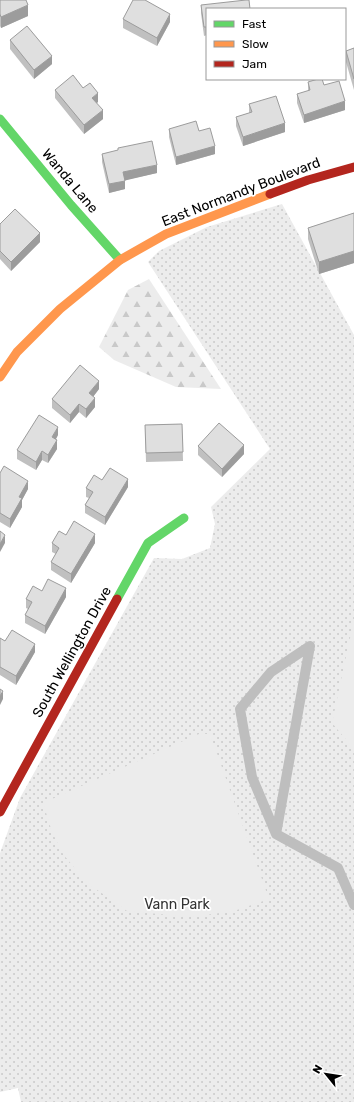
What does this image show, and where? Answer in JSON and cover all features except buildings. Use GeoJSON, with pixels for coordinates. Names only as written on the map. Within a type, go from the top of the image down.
{"type":"FeatureCollection","features":[{"type":"Feature","properties":{"kind":"street","name":"Wanda Lane"},"geometry":{"type":"LineString","coordinates":[[0,119],[71,205],[120,260]]}},
{"type":"Feature","properties":{"kind":"street","name":"East Normandy Boulevard"},"geometry":{"type":"LineString","coordinates":[[0,377],[18,352],[60,309],[120,260],[166,234],[308,180],[354,167]]}},
{"type":"Feature","properties":{"kind":"street","name":"South Wellington Drive"},"geometry":{"type":"LineString","coordinates":[[0,812],[148,543],[184,518]]}},
{"type":"Feature","properties":{"kind":"lane"},"geometry":{"type":"LineString","coordinates":[[276,834],[310,646],[271,672],[240,709],[252,777],[276,834],[338,868],[354,905]]}},
{"type":"Feature","properties":{"kind":"green space","name":"Vann Park"},"geometry":{"type":"Polygon","coordinates":[[[282,204],[354,335],[354,1102],[21,1102],[18,1088],[0,1092],[0,853],[20,798],[154,558],[182,559],[210,548],[215,524],[211,507],[270,449],[148,262],[159,251],[207,227],[282,204]]]}},
{"type":"Feature","properties":{"kind":"green space"},"geometry":{"type":"Polygon","coordinates":[[[149,279],[221,389],[176,387],[114,360],[99,347],[128,290],[149,279]]]}},
{"type":"Feature","properties":{"kind":"green space"},"geometry":{"type":"Polygon","coordinates":[[[354,619],[354,749],[332,723],[354,619]]]}},
{"type":"Feature","properties":{"kind":"green space"},"geometry":{"type":"Polygon","coordinates":[[[199,734],[210,734],[269,899],[234,911],[191,917],[127,911],[86,882],[63,854],[52,832],[43,803],[199,734]]]}},
{"type":"Feature","properties":{"kind":"traffic: fast"},"geometry":{"type":"LineString","coordinates":[[0,119],[71,205],[120,260]]}},
{"type":"Feature","properties":{"kind":"traffic: fast"},"geometry":{"type":"LineString","coordinates":[[117,599],[148,543],[184,518]]}},
{"type":"Feature","properties":{"kind":"traffic: slow"},"geometry":{"type":"LineString","coordinates":[[0,377],[17,352],[60,309],[120,260],[166,234],[270,194]]}},
{"type":"Feature","properties":{"kind":"traffic: jam"},"geometry":{"type":"LineString","coordinates":[[270,194],[308,180],[354,167]]}},
{"type":"Feature","properties":{"kind":"traffic: jam"},"geometry":{"type":"LineString","coordinates":[[0,812],[117,599]]}}]}
